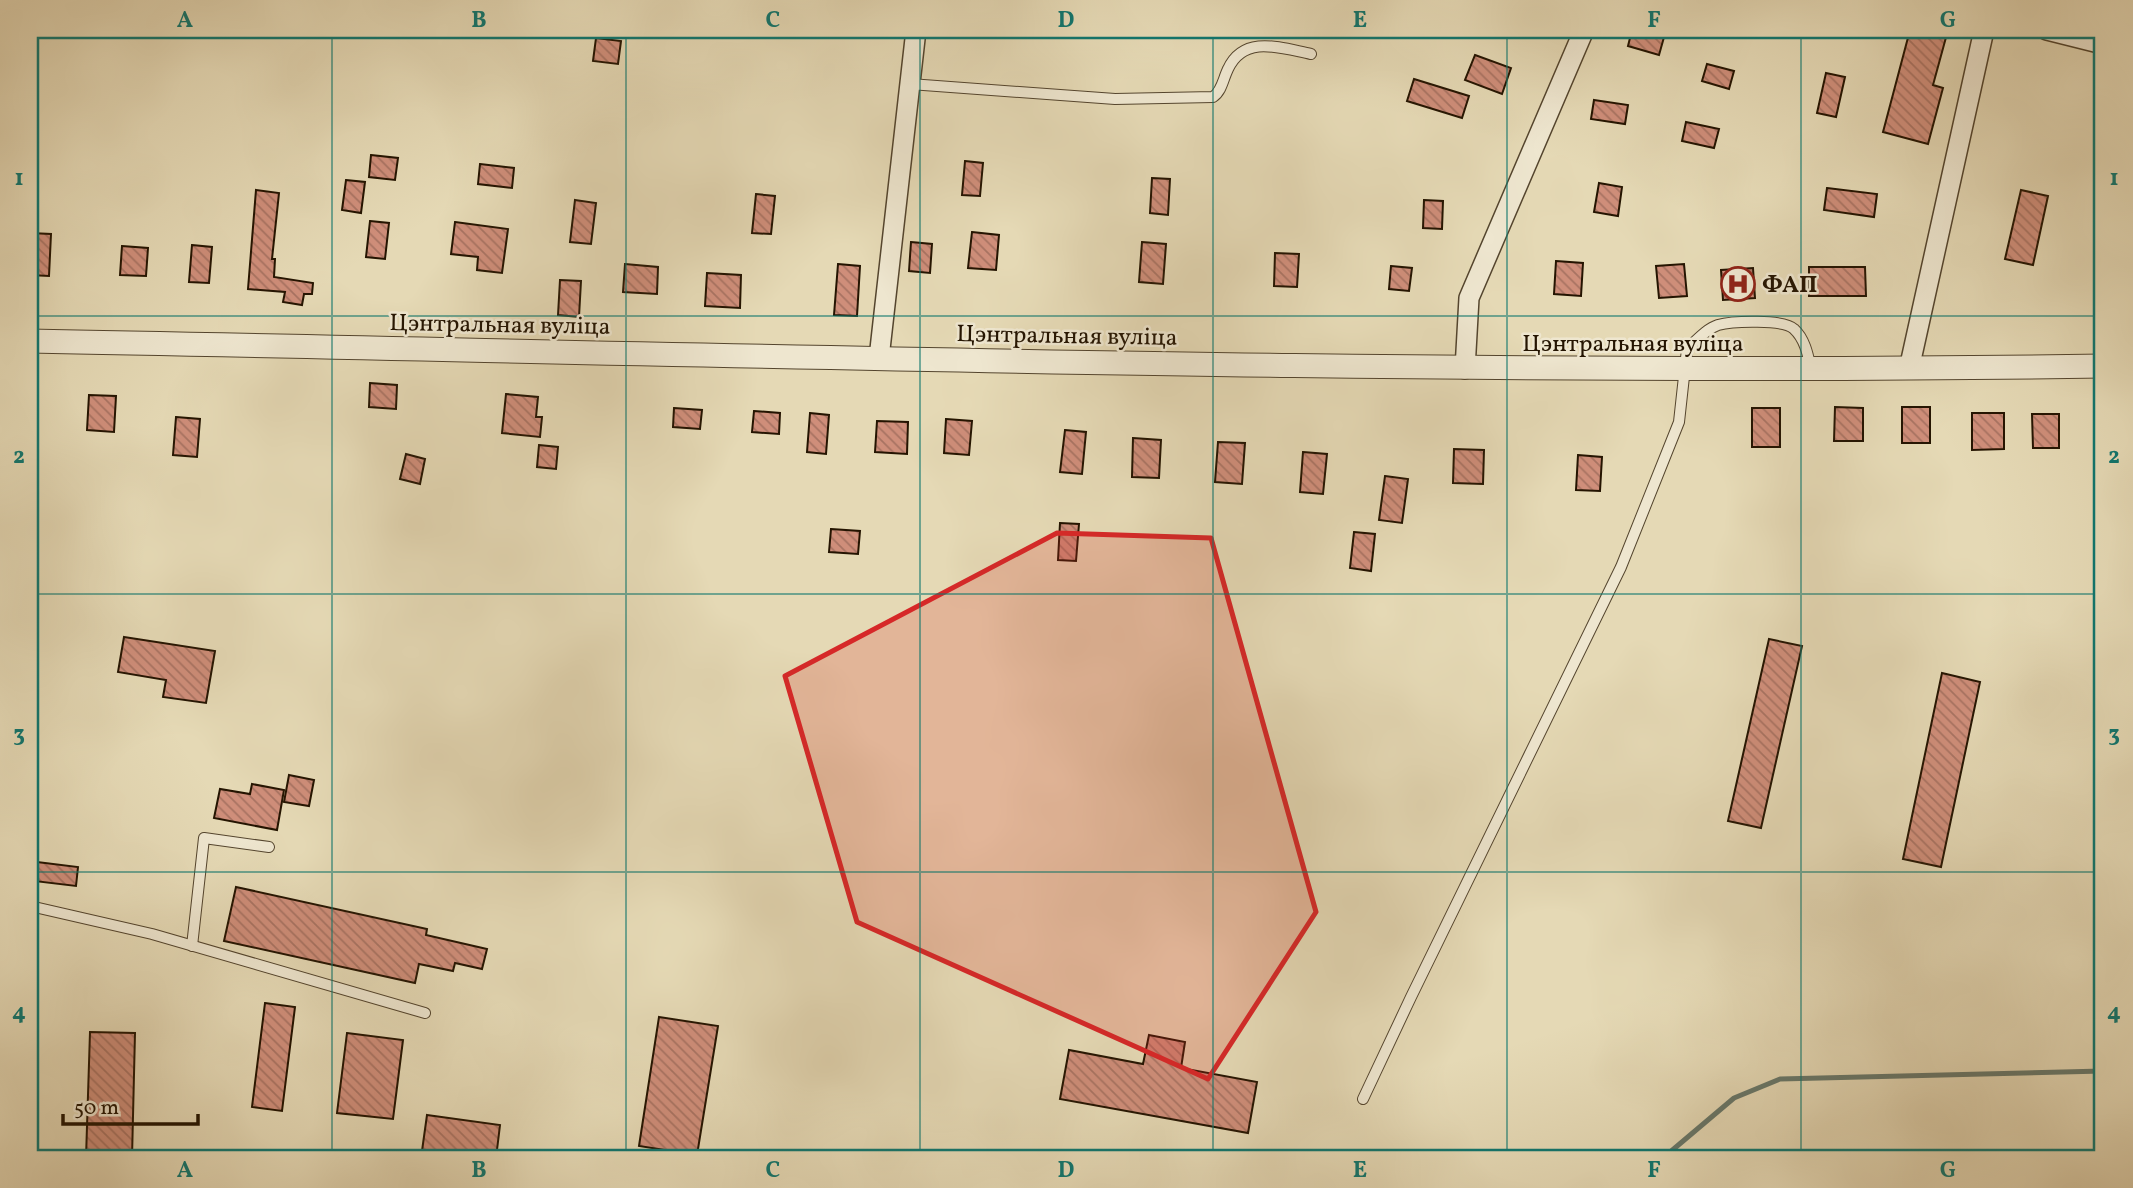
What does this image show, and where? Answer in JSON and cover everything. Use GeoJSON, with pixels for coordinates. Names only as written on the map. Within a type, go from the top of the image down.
{"type":"FeatureCollection","features":[{"type":"Feature","properties":{"kind":"street"},"geometry":{"type":"LineString","coordinates":[[879,358],[916,30]]}},
{"type":"Feature","properties":{"kind":"street"},"geometry":{"type":"LineString","coordinates":[[1465,369],[1469,298],[1584,30]]}},
{"type":"Feature","properties":{"kind":"street"},"geometry":{"type":"LineString","coordinates":[[1909,369],[1984,30]]}},
{"type":"Feature","properties":{"kind":"street"},"geometry":{"type":"LineString","coordinates":[[2047,30],[2103,44]]}},
{"type":"Feature","properties":{"kind":"street","name":"Цэнтральная вуліца"},"geometry":{"type":"LineString","coordinates":[[30,341],[1465,369],[2103,366]]}},
{"type":"Feature","properties":{"kind":"lane"},"geometry":{"type":"LineString","coordinates":[[910,84],[1115,99],[1213,97],[1219,93],[1233,59],[1248,47],[1267,45],[1311,54]]}},
{"type":"Feature","properties":{"kind":"lane"},"geometry":{"type":"LineString","coordinates":[[1363,1099],[1621,566],[1679,422],[1687,349],[1703,334],[1717,326],[1749,322],[1786,323],[1794,329],[1806,347],[1811,369]]}},
{"type":"Feature","properties":{"kind":"lane"},"geometry":{"type":"LineString","coordinates":[[192,946],[204,838],[270,847]]}},
{"type":"Feature","properties":{"kind":"lane"},"geometry":{"type":"LineString","coordinates":[[30,906],[152,934],[425,1013]]}},
{"type":"Feature","properties":{"kind":"highlighted area"},"geometry":{"type":"Polygon","coordinates":[[[1057,533],[1211,538],[1316,912],[1208,1079],[857,922],[785,676],[1057,533]]]}},
{"type":"Feature","properties":{"kind":"building"},"geometry":{"type":"Polygon","coordinates":[[[1632,30],[1666,30],[1659,55],[1628,46],[1632,30]]]}},
{"type":"Feature","properties":{"kind":"building"},"geometry":{"type":"Polygon","coordinates":[[[1910,30],[1948,30],[1933,85],[1943,88],[1928,144],[1883,132],[1910,30]]]}},
{"type":"Feature","properties":{"kind":"building"},"geometry":{"type":"Polygon","coordinates":[[[596,38],[621,41],[618,64],[593,61],[596,38]]]}},
{"type":"Feature","properties":{"kind":"building"},"geometry":{"type":"Polygon","coordinates":[[[1475,55],[1511,68],[1502,94],[1465,80],[1475,55]]]}},
{"type":"Feature","properties":{"kind":"building"},"geometry":{"type":"Polygon","coordinates":[[[1707,64],[1734,71],[1729,89],[1702,81],[1707,64]]]}},
{"type":"Feature","properties":{"kind":"building"},"geometry":{"type":"Polygon","coordinates":[[[1826,73],[1845,77],[1836,117],[1817,113],[1826,73]]]}},
{"type":"Feature","properties":{"kind":"building"},"geometry":{"type":"Polygon","coordinates":[[[1414,79],[1469,96],[1462,118],[1407,101],[1414,79]]]}},
{"type":"Feature","properties":{"kind":"building"},"geometry":{"type":"Polygon","coordinates":[[[1594,100],[1628,105],[1625,124],[1591,119],[1594,100]]]}},
{"type":"Feature","properties":{"kind":"building"},"geometry":{"type":"Polygon","coordinates":[[[1686,122],[1719,129],[1714,148],[1682,141],[1686,122]]]}},
{"type":"Feature","properties":{"kind":"building"},"geometry":{"type":"Polygon","coordinates":[[[371,155],[398,158],[395,180],[369,177],[371,155]]]}},
{"type":"Feature","properties":{"kind":"building"},"geometry":{"type":"Polygon","coordinates":[[[965,161],[983,163],[980,196],[962,195],[965,161]]]}},
{"type":"Feature","properties":{"kind":"building"},"geometry":{"type":"Polygon","coordinates":[[[480,164],[514,168],[512,188],[478,184],[480,164]]]}},
{"type":"Feature","properties":{"kind":"building"},"geometry":{"type":"Polygon","coordinates":[[[1152,178],[1170,179],[1168,215],[1150,213],[1152,178]]]}},
{"type":"Feature","properties":{"kind":"building"},"geometry":{"type":"Polygon","coordinates":[[[346,180],[365,182],[361,213],[342,210],[346,180]]]}},
{"type":"Feature","properties":{"kind":"building"},"geometry":{"type":"Polygon","coordinates":[[[1599,183],[1622,187],[1618,216],[1594,212],[1599,183]]]}},
{"type":"Feature","properties":{"kind":"building"},"geometry":{"type":"Polygon","coordinates":[[[1827,188],[1877,194],[1874,217],[1824,210],[1827,188]]]}},
{"type":"Feature","properties":{"kind":"building"},"geometry":{"type":"Polygon","coordinates":[[[256,190],[279,193],[272,259],[275,259],[274,277],[313,283],[312,294],[304,294],[302,305],[283,302],[285,292],[248,289],[256,190]]]}},
{"type":"Feature","properties":{"kind":"building"},"geometry":{"type":"Polygon","coordinates":[[[2021,190],[2048,196],[2033,265],[2005,259],[2021,190]]]}},
{"type":"Feature","properties":{"kind":"building"},"geometry":{"type":"Polygon","coordinates":[[[756,194],[775,196],[771,234],[752,233],[756,194]]]}},
{"type":"Feature","properties":{"kind":"building"},"geometry":{"type":"Polygon","coordinates":[[[575,200],[596,203],[591,244],[570,242],[575,200]]]}},
{"type":"Feature","properties":{"kind":"building"},"geometry":{"type":"Polygon","coordinates":[[[1424,200],[1443,201],[1442,229],[1423,228],[1424,200]]]}},
{"type":"Feature","properties":{"kind":"building"},"geometry":{"type":"Polygon","coordinates":[[[370,221],[389,223],[385,259],[366,257],[370,221]]]}},
{"type":"Feature","properties":{"kind":"building"},"geometry":{"type":"Polygon","coordinates":[[[455,222],[508,229],[502,273],[477,270],[478,257],[451,254],[455,222]]]}},
{"type":"Feature","properties":{"kind":"building"},"geometry":{"type":"Polygon","coordinates":[[[972,232],[999,235],[996,270],[968,268],[972,232]]]}},
{"type":"Feature","properties":{"kind":"building"},"geometry":{"type":"Polygon","coordinates":[[[30,233],[51,234],[49,276],[30,275],[30,233]]]}},
{"type":"Feature","properties":{"kind":"building"},"geometry":{"type":"Polygon","coordinates":[[[911,242],[932,244],[930,273],[909,271],[911,242]]]}},
{"type":"Feature","properties":{"kind":"building"},"geometry":{"type":"Polygon","coordinates":[[[1142,242],[1166,244],[1163,284],[1139,282],[1142,242]]]}},
{"type":"Feature","properties":{"kind":"building"},"geometry":{"type":"Polygon","coordinates":[[[192,245],[212,247],[209,283],[189,282],[192,245]]]}},
{"type":"Feature","properties":{"kind":"building"},"geometry":{"type":"Polygon","coordinates":[[[122,246],[148,248],[146,276],[120,275],[122,246]]]}},
{"type":"Feature","properties":{"kind":"building"},"geometry":{"type":"Polygon","coordinates":[[[1275,253],[1299,254],[1297,287],[1274,286],[1275,253]]]}},
{"type":"Feature","properties":{"kind":"building"},"geometry":{"type":"Polygon","coordinates":[[[1556,261],[1583,263],[1581,296],[1554,294],[1556,261]]]}},
{"type":"Feature","properties":{"kind":"building"},"geometry":{"type":"Polygon","coordinates":[[[625,264],[658,267],[657,294],[623,292],[625,264]]]}},
{"type":"Feature","properties":{"kind":"building"},"geometry":{"type":"Polygon","coordinates":[[[838,264],[860,266],[857,316],[834,315],[838,264]]]}},
{"type":"Feature","properties":{"kind":"building"},"geometry":{"type":"Polygon","coordinates":[[[1684,264],[1687,296],[1659,298],[1656,266],[1684,264]]]}},
{"type":"Feature","properties":{"kind":"building"},"geometry":{"type":"Polygon","coordinates":[[[1391,266],[1412,268],[1409,291],[1389,289],[1391,266]]]}},
{"type":"Feature","properties":{"kind":"building"},"geometry":{"type":"Polygon","coordinates":[[[1809,267],[1865,267],[1866,296],[1809,296],[1809,267]]]}},
{"type":"Feature","properties":{"kind":"building","name":"ФАП"},"geometry":{"type":"Polygon","coordinates":[[[1753,268],[1755,298],[1723,300],[1721,270],[1753,268]]]}},
{"type":"Feature","properties":{"kind":"building"},"geometry":{"type":"Polygon","coordinates":[[[707,273],[741,275],[740,308],[705,306],[707,273]]]}},
{"type":"Feature","properties":{"kind":"building"},"geometry":{"type":"Polygon","coordinates":[[[560,280],[581,281],[579,317],[558,315],[560,280]]]}},
{"type":"Feature","properties":{"kind":"building"},"geometry":{"type":"Polygon","coordinates":[[[370,383],[397,385],[396,409],[369,407],[370,383]]]}},
{"type":"Feature","properties":{"kind":"building"},"geometry":{"type":"Polygon","coordinates":[[[506,394],[538,397],[536,417],[542,417],[540,437],[502,433],[506,394]]]}},
{"type":"Feature","properties":{"kind":"building"},"geometry":{"type":"Polygon","coordinates":[[[89,395],[116,396],[114,432],[87,430],[89,395]]]}},
{"type":"Feature","properties":{"kind":"building"},"geometry":{"type":"Polygon","coordinates":[[[1835,407],[1863,408],[1863,441],[1834,441],[1835,407]]]}},
{"type":"Feature","properties":{"kind":"building"},"geometry":{"type":"Polygon","coordinates":[[[1902,407],[1930,407],[1930,443],[1902,443],[1902,407]]]}},
{"type":"Feature","properties":{"kind":"building"},"geometry":{"type":"Polygon","coordinates":[[[674,408],[702,410],[700,429],[673,427],[674,408]]]}},
{"type":"Feature","properties":{"kind":"building"},"geometry":{"type":"Polygon","coordinates":[[[1752,408],[1780,408],[1780,447],[1752,447],[1752,408]]]}},
{"type":"Feature","properties":{"kind":"building"},"geometry":{"type":"Polygon","coordinates":[[[754,411],[780,413],[779,434],[752,432],[754,411]]]}},
{"type":"Feature","properties":{"kind":"building"},"geometry":{"type":"Polygon","coordinates":[[[810,413],[829,415],[826,454],[807,452],[810,413]]]}},
{"type":"Feature","properties":{"kind":"building"},"geometry":{"type":"Polygon","coordinates":[[[1972,413],[2004,413],[2004,449],[1972,450],[1972,413]]]}},
{"type":"Feature","properties":{"kind":"building"},"geometry":{"type":"Polygon","coordinates":[[[2032,414],[2059,414],[2059,448],[2033,448],[2032,414]]]}},
{"type":"Feature","properties":{"kind":"building"},"geometry":{"type":"Polygon","coordinates":[[[176,417],[200,419],[197,457],[173,455],[176,417]]]}},
{"type":"Feature","properties":{"kind":"building"},"geometry":{"type":"Polygon","coordinates":[[[946,419],[972,421],[969,455],[944,453],[946,419]]]}},
{"type":"Feature","properties":{"kind":"building"},"geometry":{"type":"Polygon","coordinates":[[[877,421],[908,422],[907,454],[875,452],[877,421]]]}},
{"type":"Feature","properties":{"kind":"building"},"geometry":{"type":"Polygon","coordinates":[[[1065,430],[1086,432],[1082,474],[1060,472],[1065,430]]]}},
{"type":"Feature","properties":{"kind":"building"},"geometry":{"type":"Polygon","coordinates":[[[1133,438],[1161,440],[1159,478],[1132,477],[1133,438]]]}},
{"type":"Feature","properties":{"kind":"building"},"geometry":{"type":"Polygon","coordinates":[[[1218,442],[1245,443],[1242,484],[1215,482],[1218,442]]]}},
{"type":"Feature","properties":{"kind":"building"},"geometry":{"type":"Polygon","coordinates":[[[539,445],[558,447],[556,469],[537,467],[539,445]]]}},
{"type":"Feature","properties":{"kind":"building"},"geometry":{"type":"Polygon","coordinates":[[[1454,449],[1484,450],[1483,484],[1453,483],[1454,449]]]}},
{"type":"Feature","properties":{"kind":"building"},"geometry":{"type":"Polygon","coordinates":[[[1303,452],[1327,454],[1323,494],[1300,492],[1303,452]]]}},
{"type":"Feature","properties":{"kind":"building"},"geometry":{"type":"Polygon","coordinates":[[[406,454],[425,459],[420,484],[400,479],[406,454]]]}},
{"type":"Feature","properties":{"kind":"building"},"geometry":{"type":"Polygon","coordinates":[[[1578,455],[1602,457],[1600,491],[1576,490],[1578,455]]]}},
{"type":"Feature","properties":{"kind":"building"},"geometry":{"type":"Polygon","coordinates":[[[1385,476],[1408,479],[1402,523],[1379,520],[1385,476]]]}},
{"type":"Feature","properties":{"kind":"building"},"geometry":{"type":"Polygon","coordinates":[[[1060,523],[1079,524],[1076,561],[1058,560],[1060,523]]]}},
{"type":"Feature","properties":{"kind":"building"},"geometry":{"type":"Polygon","coordinates":[[[831,529],[860,531],[858,554],[829,552],[831,529]]]}},
{"type":"Feature","properties":{"kind":"building"},"geometry":{"type":"Polygon","coordinates":[[[1354,532],[1375,534],[1371,571],[1350,568],[1354,532]]]}},
{"type":"Feature","properties":{"kind":"building"},"geometry":{"type":"Polygon","coordinates":[[[124,637],[215,651],[206,703],[163,697],[166,680],[118,672],[124,637]]]}},
{"type":"Feature","properties":{"kind":"building"},"geometry":{"type":"Polygon","coordinates":[[[1769,639],[1802,646],[1761,828],[1728,821],[1769,639]]]}},
{"type":"Feature","properties":{"kind":"building"},"geometry":{"type":"Polygon","coordinates":[[[1942,673],[1980,682],[1941,867],[1903,859],[1942,673]]]}},
{"type":"Feature","properties":{"kind":"building"},"geometry":{"type":"Polygon","coordinates":[[[289,775],[314,780],[309,806],[284,802],[289,775]]]}},
{"type":"Feature","properties":{"kind":"building"},"geometry":{"type":"Polygon","coordinates":[[[252,784],[284,790],[277,830],[214,818],[220,789],[250,794],[252,784]]]}},
{"type":"Feature","properties":{"kind":"building"},"geometry":{"type":"Polygon","coordinates":[[[37,862],[78,867],[76,886],[34,881],[37,862]]]}},
{"type":"Feature","properties":{"kind":"building"},"geometry":{"type":"Polygon","coordinates":[[[236,887],[427,929],[426,935],[487,949],[482,969],[455,963],[453,971],[419,964],[415,983],[224,941],[236,887]]]}},
{"type":"Feature","properties":{"kind":"building"},"geometry":{"type":"Polygon","coordinates":[[[265,1003],[295,1007],[282,1111],[252,1107],[265,1003]]]}},
{"type":"Feature","properties":{"kind":"building"},"geometry":{"type":"Polygon","coordinates":[[[659,1017],[718,1026],[697,1155],[639,1146],[659,1017]]]}},
{"type":"Feature","properties":{"kind":"building"},"geometry":{"type":"Polygon","coordinates":[[[90,1032],[135,1033],[132,1158],[86,1158],[90,1032]]]}},
{"type":"Feature","properties":{"kind":"building"},"geometry":{"type":"Polygon","coordinates":[[[347,1033],[403,1040],[393,1119],[337,1113],[347,1033]]]}},
{"type":"Feature","properties":{"kind":"building"},"geometry":{"type":"Polygon","coordinates":[[[1149,1035],[1185,1042],[1181,1068],[1257,1082],[1248,1133],[1060,1099],[1069,1050],[1143,1064],[1149,1035]]]}},
{"type":"Feature","properties":{"kind":"building"},"geometry":{"type":"Polygon","coordinates":[[[427,1115],[500,1125],[496,1158],[469,1158],[422,1151],[427,1115]]]}},
{"type":"Feature","properties":{"kind":"waterway"},"geometry":{"type":"LineString","coordinates":[[1663,1158],[1734,1098],[1780,1079],[2103,1071]]}},
{"type":"Feature","properties":{"kind":"place","name":"ФАП"},"geometry":{"type":"Point","coordinates":[1738,284]}}]}
